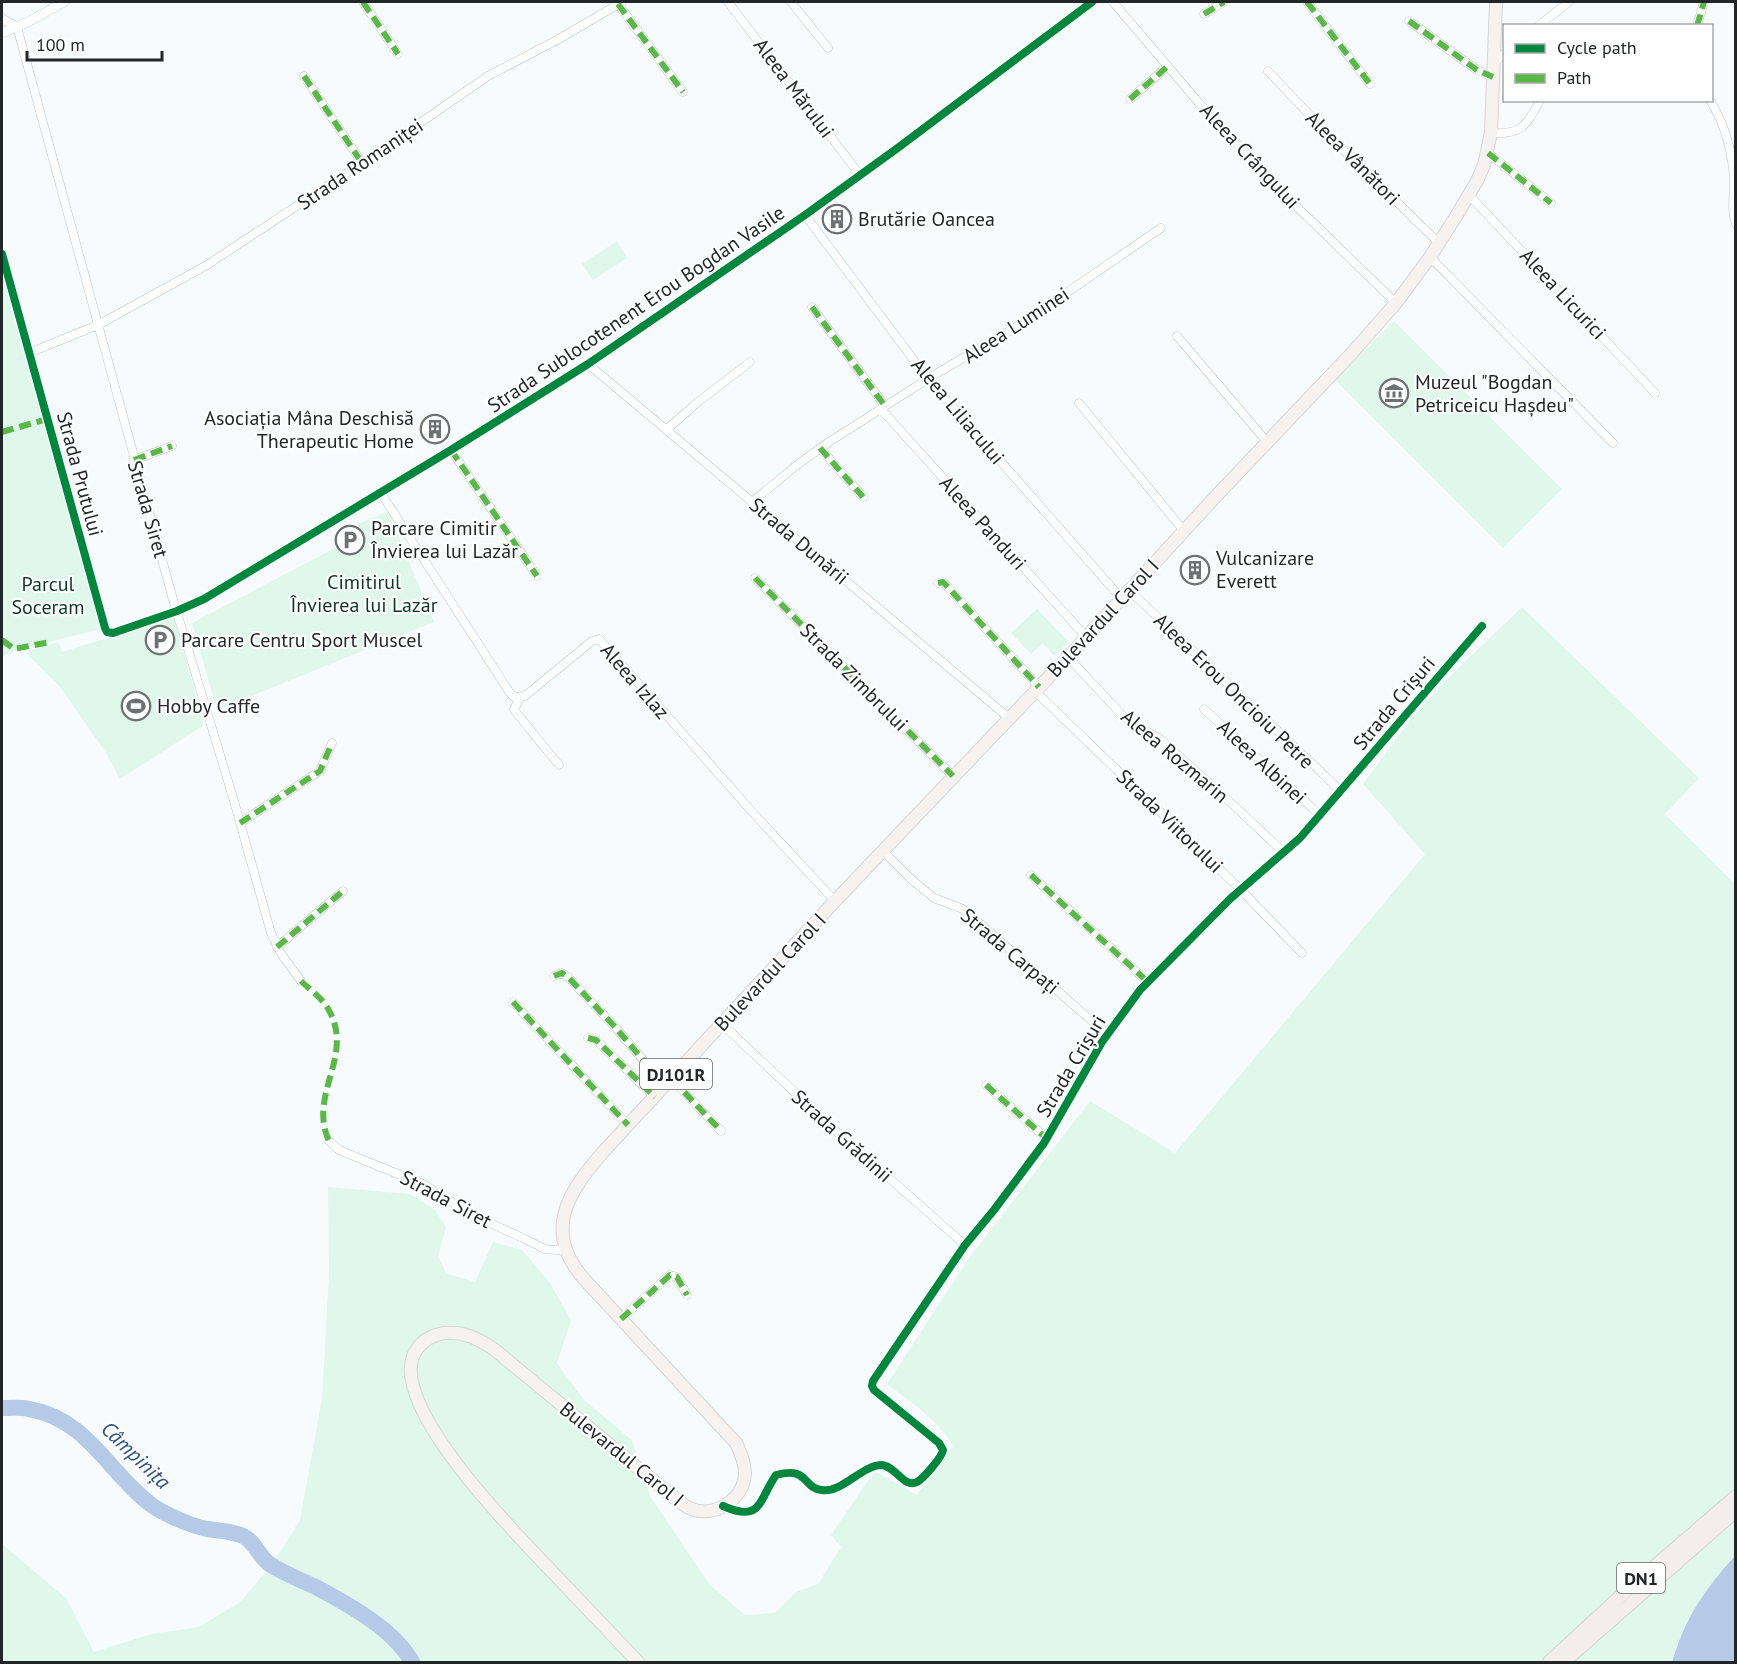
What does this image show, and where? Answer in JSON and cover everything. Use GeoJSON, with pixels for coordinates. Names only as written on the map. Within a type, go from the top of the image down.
{"type":"FeatureCollection","features":[{"type":"Feature","properties":{"kind":"highway","name":"DN1"},"geometry":{"type":"LineString","coordinates":[[1549,1662],[1627,1590],[1736,1496]]}},
{"type":"Feature","properties":{"kind":"highway","name":"DN1"},"geometry":{"type":"LineString","coordinates":[[1564,1662],[1736,1511]]}},
{"type":"Feature","properties":{"kind":"main road","name":"Bulevardul Carol I"},"geometry":{"type":"LineString","coordinates":[[638,1662],[488,1504],[454,1461],[414,1394],[410,1371],[415,1351],[428,1338],[445,1333],[462,1333],[482,1341],[690,1508],[699,1511],[716,1510],[739,1492],[745,1474],[742,1454],[736,1443],[576,1270],[566,1251],[562,1232],[562,1222],[572,1194],[589,1168],[835,901],[1068,657],[1396,303],[1430,257],[1469,195],[1488,153],[1491,133],[1496,2]]}},
{"type":"Feature","properties":{"kind":"street"},"geometry":{"type":"LineString","coordinates":[[2,33],[64,2]]}},
{"type":"Feature","properties":{"kind":"street"},"geometry":{"type":"LineString","coordinates":[[363,2],[398,54]]}},
{"type":"Feature","properties":{"kind":"street","name":"Aleea Mărului"},"geometry":{"type":"LineString","coordinates":[[728,2],[860,175]]}},
{"type":"Feature","properties":{"kind":"street"},"geometry":{"type":"LineString","coordinates":[[791,2],[828,48]]}},
{"type":"Feature","properties":{"kind":"street","name":"Strada Sublocotenent Erou Bogdan Vasile"},"geometry":{"type":"LineString","coordinates":[[177,611],[204,599],[381,493],[588,364],[805,215],[1092,2]]}},
{"type":"Feature","properties":{"kind":"street","name":"Aleea Crângului"},"geometry":{"type":"LineString","coordinates":[[1113,2],[1199,103],[1295,205],[1396,303]]}},
{"type":"Feature","properties":{"kind":"street"},"geometry":{"type":"LineString","coordinates":[[1204,14],[1224,2]]}},
{"type":"Feature","properties":{"kind":"street"},"geometry":{"type":"LineString","coordinates":[[1306,2],[1370,84]]}},
{"type":"Feature","properties":{"kind":"street"},"geometry":{"type":"LineString","coordinates":[[1541,24],[1569,2]]}},
{"type":"Feature","properties":{"kind":"street"},"geometry":{"type":"LineString","coordinates":[[1698,24],[1704,2]]}},
{"type":"Feature","properties":{"kind":"street"},"geometry":{"type":"LineString","coordinates":[[620,3],[683,92]]}},
{"type":"Feature","properties":{"kind":"street","name":"Strada Romaniței"},"geometry":{"type":"LineString","coordinates":[[29,353],[98,325],[207,265],[362,163],[488,76],[620,3]]}},
{"type":"Feature","properties":{"kind":"street"},"geometry":{"type":"LineString","coordinates":[[2,19],[17,27]]}},
{"type":"Feature","properties":{"kind":"street"},"geometry":{"type":"LineString","coordinates":[[1409,21],[1477,70],[1493,77]]}},
{"type":"Feature","properties":{"kind":"street","name":"Strada Siret"},"geometry":{"type":"LineString","coordinates":[[17,27],[134,460],[271,933],[277,947],[301,981]]}},
{"type":"Feature","properties":{"kind":"street"},"geometry":{"type":"LineString","coordinates":[[1494,63],[1503,55]]}},
{"type":"Feature","properties":{"kind":"street"},"geometry":{"type":"LineString","coordinates":[[1130,99],[1168,66]]}},
{"type":"Feature","properties":{"kind":"street","name":"Aleea Vânători"},"geometry":{"type":"LineString","coordinates":[[1268,71],[1343,149],[1439,243]]}},
{"type":"Feature","properties":{"kind":"street"},"geometry":{"type":"LineString","coordinates":[[304,76],[362,163]]}},
{"type":"Feature","properties":{"kind":"street"},"geometry":{"type":"LineString","coordinates":[[1491,133],[1506,134],[1522,128],[1530,120],[1539,102]]}},
{"type":"Feature","properties":{"kind":"street"},"geometry":{"type":"LineString","coordinates":[[1711,102],[1725,133],[1730,155],[1734,185],[1733,216],[1736,224]]}},
{"type":"Feature","properties":{"kind":"street"},"geometry":{"type":"LineString","coordinates":[[1488,153],[1551,203]]}},
{"type":"Feature","properties":{"kind":"street","name":"Aleea Licurici"},"geometry":{"type":"LineString","coordinates":[[1469,195],[1655,393]]}},
{"type":"Feature","properties":{"kind":"street","name":"Aleea Liliacului"},"geometry":{"type":"LineString","coordinates":[[805,215],[928,379],[1125,594]]}},
{"type":"Feature","properties":{"kind":"street","name":"Aleea Luminei"},"geometry":{"type":"LineString","coordinates":[[752,502],[820,448],[928,379],[1018,326],[1161,228]]}},
{"type":"Feature","properties":{"kind":"street","name":"Strada Prutului"},"geometry":{"type":"LineString","coordinates":[[2,254],[105,628],[107,632],[113,633],[177,611]]}},
{"type":"Feature","properties":{"kind":"street"},"geometry":{"type":"LineString","coordinates":[[1430,257],[1613,443]]}},
{"type":"Feature","properties":{"kind":"street","name":"Aleea Panduri"},"geometry":{"type":"LineString","coordinates":[[812,307],[883,407],[1086,637]]}},
{"type":"Feature","properties":{"kind":"street"},"geometry":{"type":"LineString","coordinates":[[1178,336],[1267,442]]}},
{"type":"Feature","properties":{"kind":"street"},"geometry":{"type":"LineString","coordinates":[[666,430],[750,362]]}},
{"type":"Feature","properties":{"kind":"street","name":"Strada Dunării"},"geometry":{"type":"LineString","coordinates":[[588,364],[1009,718]]}},
{"type":"Feature","properties":{"kind":"street"},"geometry":{"type":"LineString","coordinates":[[1079,403],[1184,531]]}},
{"type":"Feature","properties":{"kind":"street"},"geometry":{"type":"LineString","coordinates":[[134,460],[172,446]]}},
{"type":"Feature","properties":{"kind":"street"},"geometry":{"type":"LineString","coordinates":[[820,448],[863,497]]}},
{"type":"Feature","properties":{"kind":"street"},"geometry":{"type":"LineString","coordinates":[[451,450],[537,576]]}},
{"type":"Feature","properties":{"kind":"street"},"geometry":{"type":"LineString","coordinates":[[381,493],[510,693],[514,697],[520,697],[514,710],[559,765]]}},
{"type":"Feature","properties":{"kind":"street","name":"Strada Zimbrului"},"geometry":{"type":"LineString","coordinates":[[755,578],[953,776]]}},
{"type":"Feature","properties":{"kind":"street","name":"Strada Viitorului"},"geometry":{"type":"LineString","coordinates":[[938,583],[943,582],[946,585],[1037,689],[1302,953]]}},
{"type":"Feature","properties":{"kind":"street","name":"Aleea Erou Oncioiu Petre"},"geometry":{"type":"LineString","coordinates":[[1125,594],[1341,791]]}},
{"type":"Feature","properties":{"kind":"street","name":"Strada Crișuri"},"geometry":{"type":"LineString","coordinates":[[723,1506],[746,1514],[754,1510],[760,1504],[776,1475],[784,1473],[797,1473],[821,1491],[832,1489],[874,1467],[884,1465],[909,1483],[914,1483],[943,1454],[939,1443],[874,1390],[872,1384],[964,1245],[994,1210],[1047,1139],[1107,1034],[1140,990],[1240,889],[1300,838],[1482,626]]}},
{"type":"Feature","properties":{"kind":"street","name":"Aleea Izlaz"},"geometry":{"type":"LineString","coordinates":[[520,697],[530,692],[592,641],[599,639],[755,815],[835,901]]}},
{"type":"Feature","properties":{"kind":"street","name":"Aleea Rozmarin"},"geometry":{"type":"LineString","coordinates":[[1068,657],[1124,716],[1160,739],[1284,853]]}},
{"type":"Feature","properties":{"kind":"street","name":"Aleea Albinei"},"geometry":{"type":"LineString","coordinates":[[1204,709],[1320,815]]}},
{"type":"Feature","properties":{"kind":"street"},"geometry":{"type":"LineString","coordinates":[[240,823],[320,771],[332,743]]}},
{"type":"Feature","properties":{"kind":"street","name":"Strada Carpați"},"geometry":{"type":"LineString","coordinates":[[883,851],[934,898],[963,909],[1107,1034]]}},
{"type":"Feature","properties":{"kind":"street"},"geometry":{"type":"LineString","coordinates":[[1031,875],[1148,982]]}},
{"type":"Feature","properties":{"kind":"street"},"geometry":{"type":"LineString","coordinates":[[277,947],[342,891]]}},
{"type":"Feature","properties":{"kind":"street"},"geometry":{"type":"LineString","coordinates":[[554,976],[562,973],[569,978],[669,1082],[721,1131]]}},
{"type":"Feature","properties":{"kind":"street"},"geometry":{"type":"LineString","coordinates":[[513,1002],[628,1125]]}},
{"type":"Feature","properties":{"kind":"street","name":"Strada Grădinii"},"geometry":{"type":"LineString","coordinates":[[722,1024],[837,1132],[964,1245]]}},
{"type":"Feature","properties":{"kind":"street"},"geometry":{"type":"LineString","coordinates":[[588,1038],[596,1040],[655,1097]]}},
{"type":"Feature","properties":{"kind":"street"},"geometry":{"type":"LineString","coordinates":[[986,1085],[1047,1139]]}},
{"type":"Feature","properties":{"kind":"street","name":"Strada Siret"},"geometry":{"type":"LineString","coordinates":[[329,1141],[339,1150],[417,1181],[481,1219],[545,1249],[566,1251]]}},
{"type":"Feature","properties":{"kind":"street"},"geometry":{"type":"LineString","coordinates":[[621,1319],[670,1275],[677,1277],[687,1295]]}},
{"type":"Feature","properties":{"kind":"green space"},"geometry":{"type":"Polygon","coordinates":[[[617,241],[627,258],[593,280],[582,264],[617,241]]]}},
{"type":"Feature","properties":{"kind":"green space","name":"Parcul Soceram"},"geometry":{"type":"Polygon","coordinates":[[[2,257],[105,628],[20,649],[2,657],[2,257]]]}},
{"type":"Feature","properties":{"kind":"green space"},"geometry":{"type":"Polygon","coordinates":[[[1394,321],[1562,489],[1503,548],[1335,380],[1394,321]]]}},
{"type":"Feature","properties":{"kind":"green space","name":"Cimitirul Învierea lui Lazăr"},"geometry":{"type":"Polygon","coordinates":[[[388,511],[434,622],[217,710],[192,623],[350,540],[358,524],[388,511]]]}},
{"type":"Feature","properties":{"kind":"green space"},"geometry":{"type":"Polygon","coordinates":[[[1522,607],[1699,778],[1665,814],[1735,884],[1736,1556],[1697,1605],[1683,1631],[1672,1662],[2,1662],[2,1544],[66,1598],[94,1652],[151,1634],[199,1627],[240,1602],[271,1566],[300,1520],[322,1398],[329,1274],[328,1187],[410,1194],[435,1210],[446,1227],[438,1256],[446,1273],[475,1282],[493,1242],[522,1250],[550,1283],[571,1320],[557,1363],[584,1400],[632,1440],[650,1496],[709,1584],[745,1615],[775,1613],[796,1592],[818,1584],[841,1547],[831,1535],[876,1472],[917,1495],[953,1446],[932,1420],[887,1384],[969,1258],[1090,1101],[1175,1153],[1425,854],[1363,784],[1413,716],[1447,679],[1522,607]]]}},
{"type":"Feature","properties":{"kind":"green space"},"geometry":{"type":"Polygon","coordinates":[[[1037,609],[1069,642],[1054,656],[1043,643],[1031,654],[1011,633],[1037,609]]]}},
{"type":"Feature","properties":{"kind":"green space","name":"Hobby Caffe"},"geometry":{"type":"Polygon","coordinates":[[[174,617],[204,725],[120,779],[106,753],[60,687],[25,652],[59,642],[62,652],[174,617]]]}},
{"type":"Feature","properties":{"kind":"water"},"geometry":{"type":"Polygon","coordinates":[[[1735,1556],[1735,1662],[1672,1662],[1689,1618],[1714,1581],[1735,1556]]]}},
{"type":"Feature","properties":{"kind":"waterway","name":"Câmpinița"},"geometry":{"type":"LineString","coordinates":[[2,1408],[29,1409],[67,1424],[97,1449],[123,1479],[153,1506],[194,1525],[243,1536],[271,1565],[316,1587],[370,1619],[394,1639],[412,1662]]}},
{"type":"Feature","properties":{"kind":"marked path"},"geometry":{"type":"LineString","coordinates":[[363,2],[398,54]]}},
{"type":"Feature","properties":{"kind":"marked path"},"geometry":{"type":"LineString","coordinates":[[1204,14],[1224,2]]}},
{"type":"Feature","properties":{"kind":"marked path"},"geometry":{"type":"LineString","coordinates":[[1307,2],[1370,84]]}},
{"type":"Feature","properties":{"kind":"marked path"},"geometry":{"type":"LineString","coordinates":[[1698,24],[1704,2]]}},
{"type":"Feature","properties":{"kind":"marked path"},"geometry":{"type":"LineString","coordinates":[[618,4],[683,92]]}},
{"type":"Feature","properties":{"kind":"marked path"},"geometry":{"type":"LineString","coordinates":[[1409,21],[1477,70],[1493,77]]}},
{"type":"Feature","properties":{"kind":"marked path"},"geometry":{"type":"LineString","coordinates":[[1130,99],[1168,66]]}},
{"type":"Feature","properties":{"kind":"marked path"},"geometry":{"type":"LineString","coordinates":[[304,76],[362,163]]}},
{"type":"Feature","properties":{"kind":"marked path"},"geometry":{"type":"LineString","coordinates":[[1488,153],[1551,203]]}},
{"type":"Feature","properties":{"kind":"marked path"},"geometry":{"type":"LineString","coordinates":[[812,307],[885,406]]}},
{"type":"Feature","properties":{"kind":"marked path"},"geometry":{"type":"LineString","coordinates":[[2,432],[47,419]]}},
{"type":"Feature","properties":{"kind":"marked path"},"geometry":{"type":"LineString","coordinates":[[134,460],[172,446]]}},
{"type":"Feature","properties":{"kind":"marked path"},"geometry":{"type":"LineString","coordinates":[[820,448],[863,497]]}},
{"type":"Feature","properties":{"kind":"marked path"},"geometry":{"type":"LineString","coordinates":[[451,450],[537,576]]}},
{"type":"Feature","properties":{"kind":"marked path"},"geometry":{"type":"LineString","coordinates":[[755,578],[953,776]]}},
{"type":"Feature","properties":{"kind":"marked path"},"geometry":{"type":"LineString","coordinates":[[938,583],[943,582],[946,585],[1039,687]]}},
{"type":"Feature","properties":{"kind":"marked path"},"geometry":{"type":"LineString","coordinates":[[2,640],[14,649],[50,642]]}},
{"type":"Feature","properties":{"kind":"marked path"},"geometry":{"type":"LineString","coordinates":[[240,823],[320,771],[332,743]]}},
{"type":"Feature","properties":{"kind":"marked path"},"geometry":{"type":"LineString","coordinates":[[1031,875],[1148,982]]}},
{"type":"Feature","properties":{"kind":"marked path"},"geometry":{"type":"LineString","coordinates":[[277,947],[343,891]]}},
{"type":"Feature","properties":{"kind":"marked path"},"geometry":{"type":"LineString","coordinates":[[554,976],[562,973],[569,978],[616,1028],[665,1086]]}},
{"type":"Feature","properties":{"kind":"marked path"},"geometry":{"type":"LineString","coordinates":[[301,981],[324,1003],[335,1025],[337,1041],[335,1058],[324,1107],[324,1123],[329,1141]]}},
{"type":"Feature","properties":{"kind":"marked path"},"geometry":{"type":"LineString","coordinates":[[513,1002],[628,1125]]}},
{"type":"Feature","properties":{"kind":"marked path"},"geometry":{"type":"LineString","coordinates":[[588,1038],[596,1040],[655,1097]]}},
{"type":"Feature","properties":{"kind":"marked path"},"geometry":{"type":"LineString","coordinates":[[672,1079],[721,1131]]}},
{"type":"Feature","properties":{"kind":"marked path"},"geometry":{"type":"LineString","coordinates":[[986,1085],[1047,1139]]}},
{"type":"Feature","properties":{"kind":"marked path"},"geometry":{"type":"LineString","coordinates":[[621,1319],[670,1275],[677,1277],[687,1295]]}},
{"type":"Feature","properties":{"kind":"cycle path"},"geometry":{"type":"LineString","coordinates":[[2,254],[105,628],[107,632],[113,633],[204,599],[451,450],[588,364],[805,215],[1092,2]]}},
{"type":"Feature","properties":{"kind":"cycle path"},"geometry":{"type":"LineString","coordinates":[[723,1506],[736,1511],[752,1511],[762,1501],[776,1475],[794,1473],[804,1478],[811,1486],[829,1490],[837,1488],[874,1466],[886,1466],[904,1480],[912,1483],[920,1480],[932,1467],[943,1450],[939,1443],[874,1390],[873,1381],[965,1245],[1044,1143],[1102,1042],[1140,990],[1230,899],[1300,838],[1482,626]]}},
{"type":"Feature","properties":{"kind":"place","name":"Brutărie Oancea"},"geometry":{"type":"Point","coordinates":[837,219]}},
{"type":"Feature","properties":{"kind":"place","name":"Muzeul \"Bogdan Petriceicu Hașdeu\""},"geometry":{"type":"Point","coordinates":[1394,393]}},
{"type":"Feature","properties":{"kind":"place","name":"Asociația Mâna Deschisă Therapeutic Home"},"geometry":{"type":"Point","coordinates":[435,429]}},
{"type":"Feature","properties":{"kind":"place","name":"Parcare Cimitir Învierea lui Lazăr"},"geometry":{"type":"Point","coordinates":[350,540]}},
{"type":"Feature","properties":{"kind":"place","name":"Vulcanizare Everett"},"geometry":{"type":"Point","coordinates":[1195,570]}},
{"type":"Feature","properties":{"kind":"place","name":"Parcare Centru Sport Muscel"},"geometry":{"type":"Point","coordinates":[160,640]}},
{"type":"Feature","properties":{"kind":"place","name":"Hobby Caffe"},"geometry":{"type":"Point","coordinates":[136,706]}}]}
